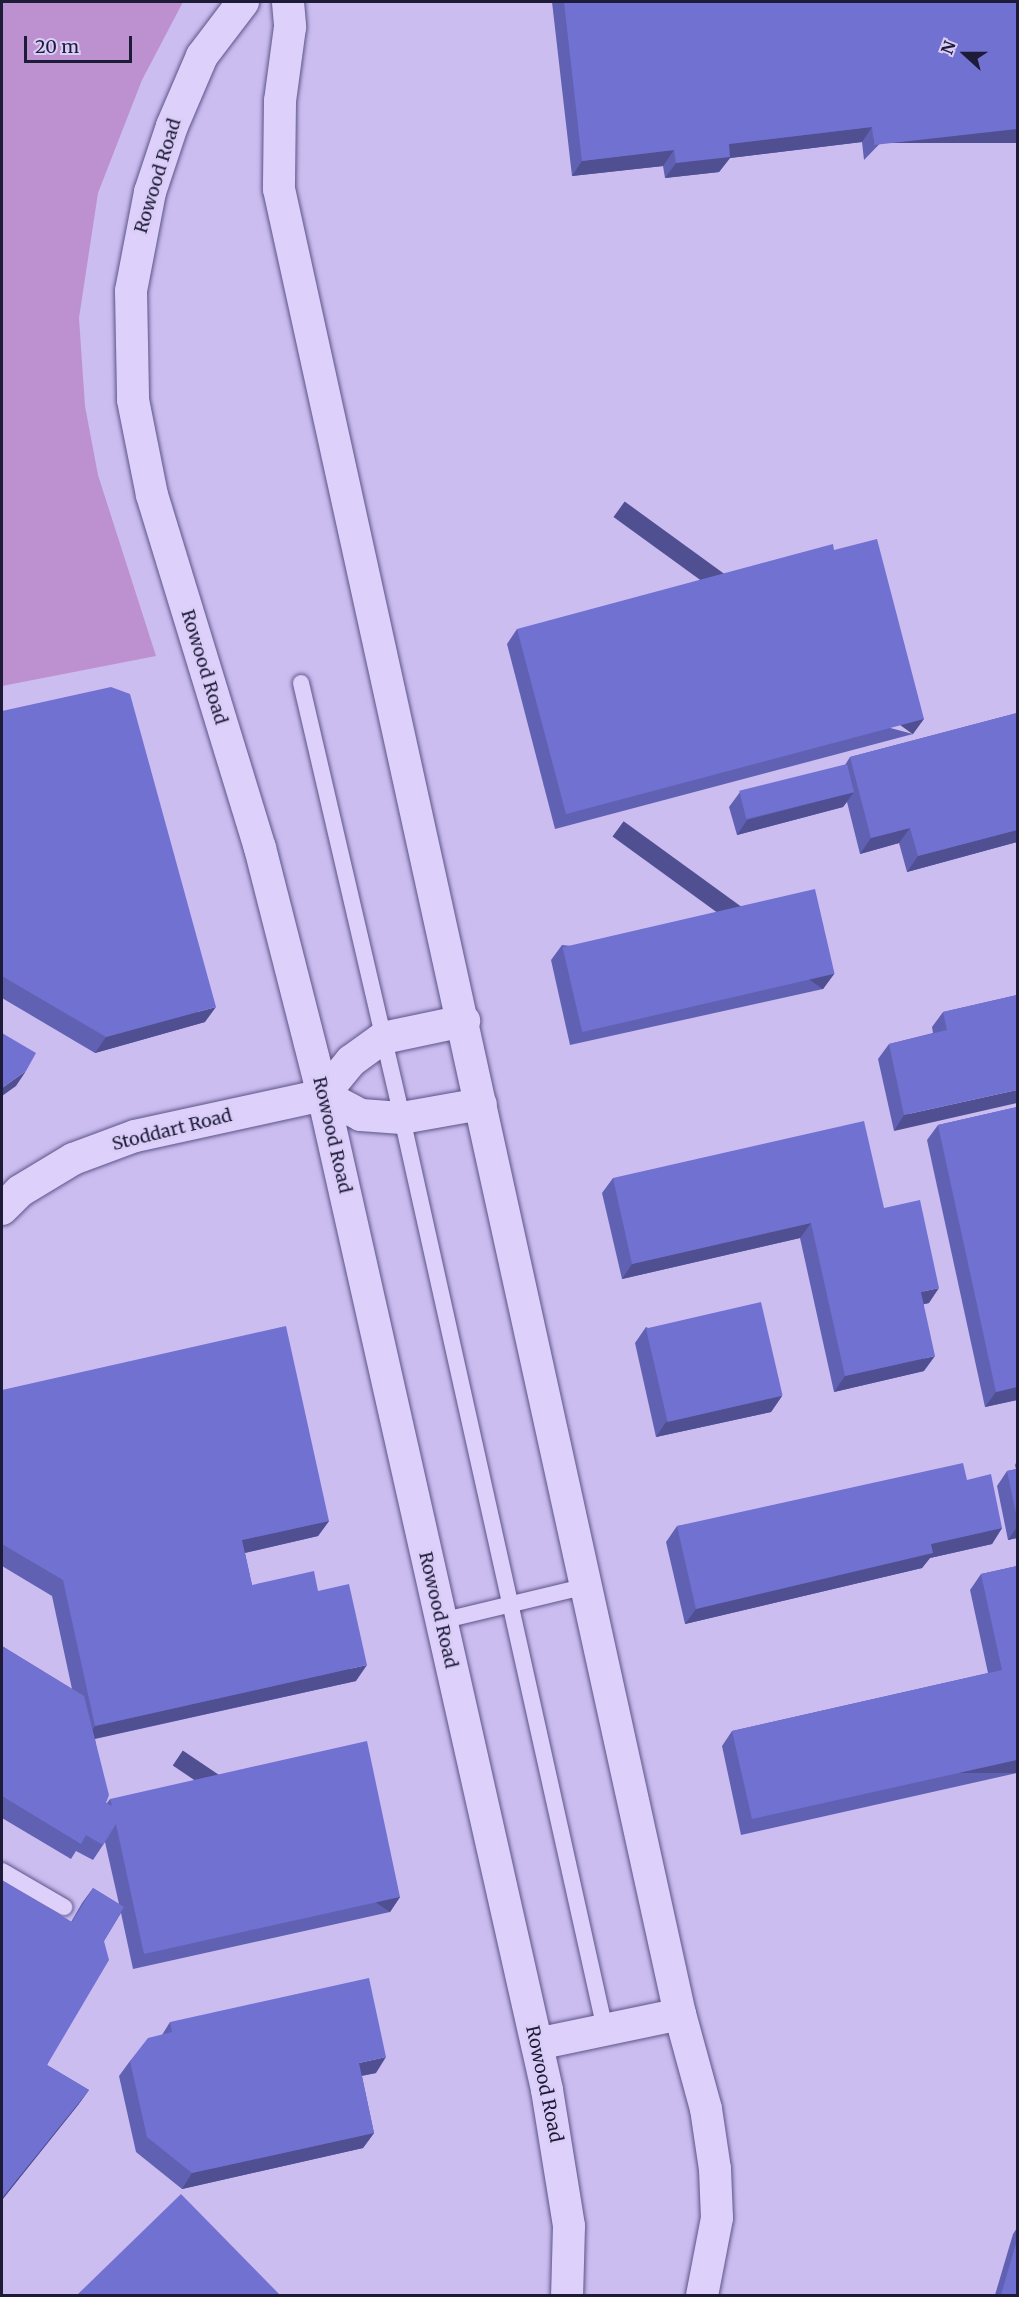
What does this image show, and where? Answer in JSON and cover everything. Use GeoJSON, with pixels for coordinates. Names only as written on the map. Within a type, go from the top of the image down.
{"type":"FeatureCollection","features":[{"type":"Feature","properties":{"kind":"street","name":"Rowood Road"},"geometry":{"type":"LineString","coordinates":[[243,2],[202,56],[172,126],[150,192],[131,291],[133,400],[152,495],[260,848],[323,1095],[537,2044],[560,2156],[569,2226],[567,2295]]}},
{"type":"Feature","properties":{"kind":"street"},"geometry":{"type":"LineString","coordinates":[[288,2],[290,27],[280,101],[279,189],[368,605],[464,1020],[680,2014],[706,2109],[716,2169],[717,2218],[702,2295]]}},
{"type":"Feature","properties":{"kind":"street"},"geometry":{"type":"LineString","coordinates":[[464,1020],[383,1038],[351,1061],[323,1095],[361,1116],[402,1118],[481,1104]]}},
{"type":"Feature","properties":{"kind":"street","name":"Stoddart Road"},"geometry":{"type":"LineString","coordinates":[[2,1209],[20,1191],[73,1159],[135,1136],[323,1095]]}},
{"type":"Feature","properties":{"kind":"street"},"geometry":{"type":"LineString","coordinates":[[537,2044],[680,2014]]}},
{"type":"Feature","properties":{"kind":"lane"},"geometry":{"type":"LineString","coordinates":[[301,682],[402,1118],[605,2030]]}},
{"type":"Feature","properties":{"kind":"lane"},"geometry":{"type":"LineString","coordinates":[[441,1621],[587,1586]]}},
{"type":"Feature","properties":{"kind":"lane"},"geometry":{"type":"LineString","coordinates":[[2,1871],[64,1907]]}},
{"type":"Feature","properties":{"kind":"shaded area"},"geometry":{"type":"Polygon","coordinates":[[[2,2],[183,2],[142,80],[98,193],[79,318],[85,406],[98,475],[156,656],[2,686],[2,2]]]}},
{"type":"Feature","properties":{"kind":"building"},"geometry":{"type":"Polygon","coordinates":[[[564,2],[1017,2],[1017,129],[874,145],[872,127],[729,144],[730,157],[676,163],[674,150],[582,161],[564,2]]]}},
{"type":"Feature","properties":{"kind":"building"},"geometry":{"type":"Polygon","coordinates":[[[877,539],[924,719],[566,814],[517,629],[833,544],[834,550],[877,539]]]}},
{"type":"Feature","properties":{"kind":"building"},"geometry":{"type":"Polygon","coordinates":[[[111,687],[130,694],[216,1007],[106,1037],[2,976],[2,711],[111,687]]]}},
{"type":"Feature","properties":{"kind":"building"},"geometry":{"type":"Polygon","coordinates":[[[1017,713],[1017,830],[918,856],[910,828],[871,838],[850,757],[1017,713]]]}},
{"type":"Feature","properties":{"kind":"building"},"geometry":{"type":"Polygon","coordinates":[[[847,764],[854,792],[746,819],[739,791],[847,764]]]}},
{"type":"Feature","properties":{"kind":"building"},"geometry":{"type":"Polygon","coordinates":[[[815,889],[835,974],[582,1032],[563,947],[815,889]]]}},
{"type":"Feature","properties":{"kind":"building"},"geometry":{"type":"Polygon","coordinates":[[[1017,995],[1017,1090],[904,1115],[889,1044],[947,1030],[943,1012],[1017,995]]]}},
{"type":"Feature","properties":{"kind":"building"},"geometry":{"type":"Polygon","coordinates":[[[2,1033],[36,1053],[26,1071],[2,1088],[2,1033]]]}},
{"type":"Feature","properties":{"kind":"building"},"geometry":{"type":"Polygon","coordinates":[[[1017,1107],[1017,1387],[996,1392],[938,1125],[1017,1107]]]}},
{"type":"Feature","properties":{"kind":"building"},"geometry":{"type":"Polygon","coordinates":[[[864,1121],[884,1208],[920,1200],[939,1288],[921,1292],[935,1356],[845,1376],[811,1223],[632,1264],[613,1178],[864,1121]]]}},
{"type":"Feature","properties":{"kind":"building"},"geometry":{"type":"Polygon","coordinates":[[[761,1302],[783,1396],[668,1422],[646,1329],[761,1302]]]}},
{"type":"Feature","properties":{"kind":"building"},"geometry":{"type":"Polygon","coordinates":[[[286,1326],[329,1521],[242,1540],[252,1585],[314,1571],[318,1591],[349,1584],[367,1665],[95,1726],[63,1580],[2,1544],[2,1390],[286,1326]]]}},
{"type":"Feature","properties":{"kind":"building"},"geometry":{"type":"Polygon","coordinates":[[[963,1463],[967,1480],[991,1474],[1002,1528],[931,1544],[933,1553],[696,1609],[677,1526],[963,1463]]]}},
{"type":"Feature","properties":{"kind":"building"},"geometry":{"type":"Polygon","coordinates":[[[1017,1469],[1017,1518],[1007,1471],[1017,1469]]]}},
{"type":"Feature","properties":{"kind":"building"},"geometry":{"type":"Polygon","coordinates":[[[1017,1566],[1017,1760],[752,1819],[732,1731],[1002,1670],[981,1574],[1017,1566]]]}},
{"type":"Feature","properties":{"kind":"building"},"geometry":{"type":"Polygon","coordinates":[[[2,1646],[84,1696],[109,1795],[106,1803],[112,1806],[110,1799],[367,1741],[400,1897],[144,1954],[116,1824],[103,1845],[86,1835],[81,1844],[2,1796],[2,1646]]]}},
{"type":"Feature","properties":{"kind":"building"},"geometry":{"type":"Polygon","coordinates":[[[2,1880],[72,1922],[93,1888],[124,1907],[104,1941],[109,1960],[47,2065],[89,2090],[2,2198],[2,1880]]]}},
{"type":"Feature","properties":{"kind":"building"},"geometry":{"type":"Polygon","coordinates":[[[369,1978],[386,2057],[359,2063],[374,2133],[192,2173],[147,2137],[130,2061],[148,2038],[172,2032],[170,2022],[369,1978]]]}},
{"type":"Feature","properties":{"kind":"building"},"geometry":{"type":"Polygon","coordinates":[[[181,2194],[280,2295],[77,2295],[181,2194]]]}},
{"type":"Feature","properties":{"kind":"building"},"geometry":{"type":"Polygon","coordinates":[[[1017,2240],[1017,2295],[1001,2295],[1017,2240]]]}}]}
